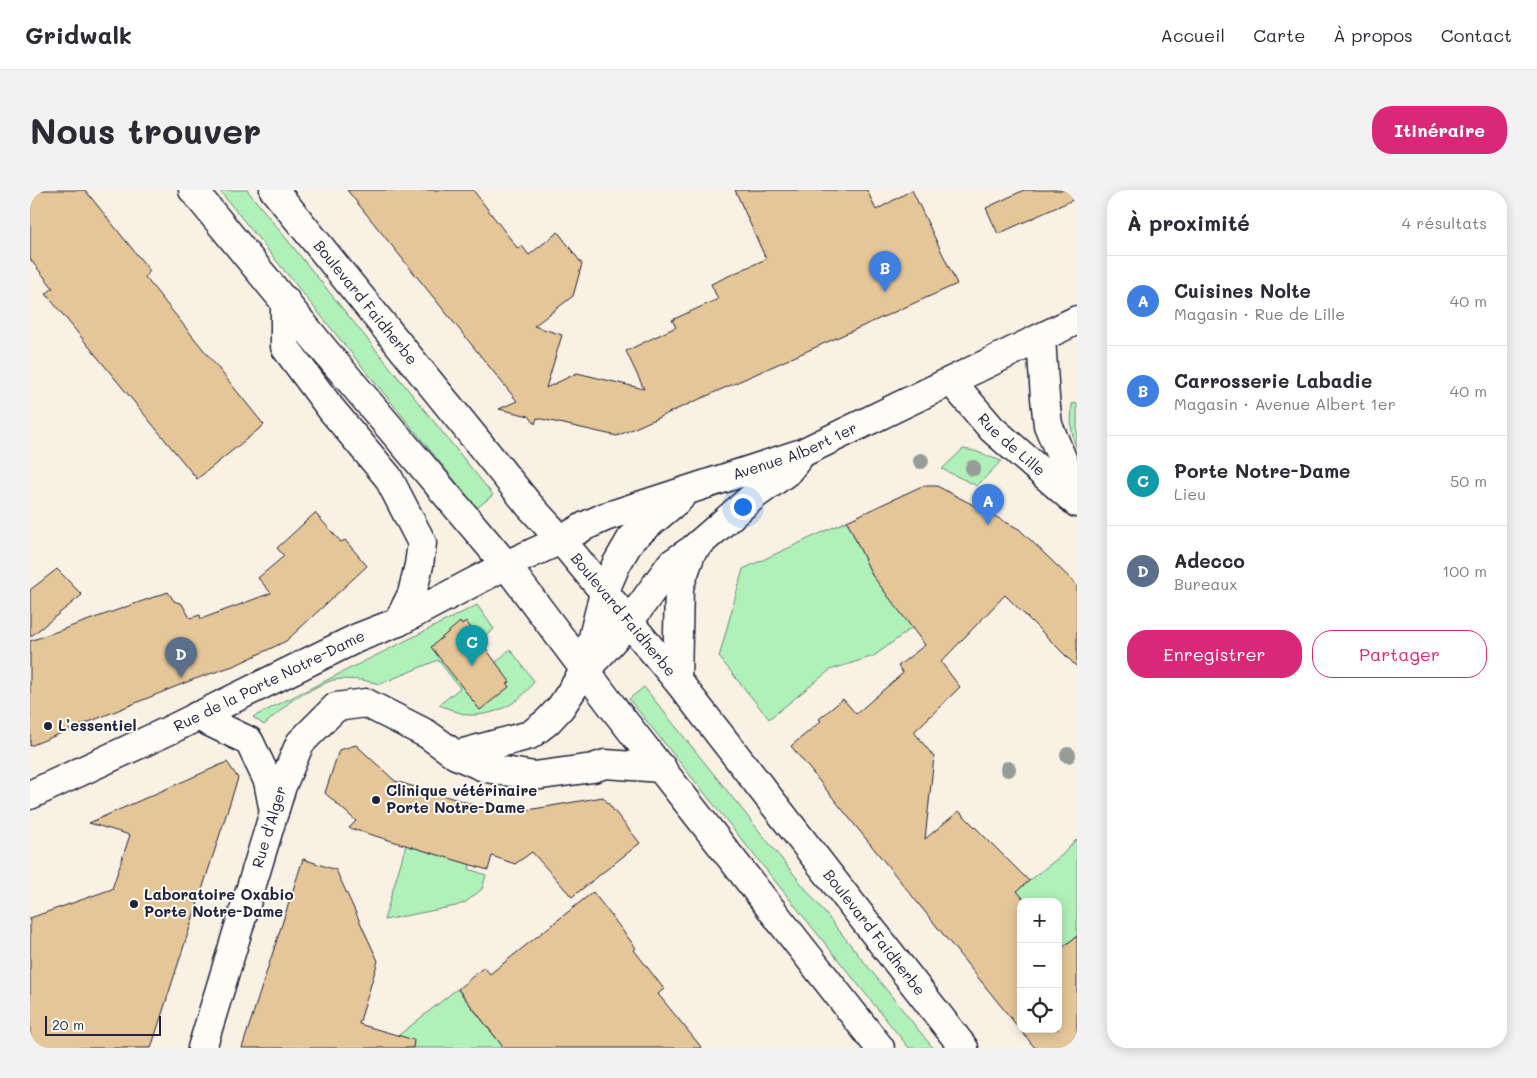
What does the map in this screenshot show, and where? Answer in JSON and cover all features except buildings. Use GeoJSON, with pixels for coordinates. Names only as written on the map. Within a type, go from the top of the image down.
{"type":"FeatureCollection","features":[{"type":"Feature","properties":{"kind":"street"},"geometry":{"type":"LineString","coordinates":[[193,190],[325,351],[506,565],[585,670],[880,1048]]}},
{"type":"Feature","properties":{"kind":"street","name":"Boulevard Faidherbe"},"geometry":{"type":"LineString","coordinates":[[274,190],[529,505],[561,540],[676,680],[964,1048]]}},
{"type":"Feature","properties":{"kind":"street"},"geometry":{"type":"LineString","coordinates":[[285,300],[285,347],[331,409],[388,477],[422,543],[412,594],[398,622]]}},
{"type":"Feature","properties":{"kind":"street","name":"Avenue Albert 1er"},"geometry":{"type":"LineString","coordinates":[[506,565],[605,517],[802,453],[1077,320]]}},
{"type":"Feature","properties":{"kind":"street","name":"Rue de Lille"},"geometry":{"type":"LineString","coordinates":[[1042,338],[1048,425],[1077,494]]}},
{"type":"Feature","properties":{"kind":"street","name":"Rue de Lille"},"geometry":{"type":"LineString","coordinates":[[951,381],[992,429],[1077,503]]}},
{"type":"Feature","properties":{"kind":"street"},"geometry":{"type":"LineString","coordinates":[[456,756],[530,735],[547,722],[561,707],[585,670],[629,622],[671,564],[693,549],[755,496],[787,472],[802,453]]}},
{"type":"Feature","properties":{"kind":"street"},"geometry":{"type":"LineString","coordinates":[[585,670],[604,593],[616,565],[632,538],[693,488]]}},
{"type":"Feature","properties":{"kind":"street"},"geometry":{"type":"LineString","coordinates":[[676,680],[679,587],[693,549]]}},
{"type":"Feature","properties":{"kind":"street","name":"Rue de la Porte Notre-Dame"},"geometry":{"type":"LineString","coordinates":[[30,795],[357,638],[398,622],[506,565]]}},
{"type":"Feature","properties":{"kind":"street","name":"Rue d'Alger"},"geometry":{"type":"LineString","coordinates":[[202,1048],[282,786],[300,743],[336,706],[366,703],[426,734],[456,756]]}},
{"type":"Feature","properties":{"kind":"street"},"geometry":{"type":"LineString","coordinates":[[197,716],[249,741],[268,780],[274,813]]}},
{"type":"Feature","properties":{"kind":"street"},"geometry":{"type":"LineString","coordinates":[[456,756],[486,768],[534,776],[594,768],[605,764],[662,768]]}},
{"type":"Feature","properties":{"kind":"green space"},"geometry":{"type":"Polygon","coordinates":[[[219,190],[247,190],[493,495],[477,508],[219,190]]]}},
{"type":"Feature","properties":{"kind":"green space"},"geometry":{"type":"Polygon","coordinates":[[[1077,403],[1077,449],[1073,438],[1071,421],[1072,404],[1077,403]]]}},
{"type":"Feature","properties":{"kind":"green space"},"geometry":{"type":"Polygon","coordinates":[[[963,449],[975,451],[1001,461],[977,486],[942,469],[963,449]]]}},
{"type":"Feature","properties":{"kind":"green space"},"geometry":{"type":"Polygon","coordinates":[[[847,521],[872,575],[913,627],[874,656],[830,670],[769,719],[719,657],[743,569],[847,521]]]}},
{"type":"Feature","properties":{"kind":"green space"},"geometry":{"type":"Polygon","coordinates":[[[477,605],[494,629],[477,643],[493,665],[510,649],[534,681],[522,696],[506,707],[479,715],[469,715],[439,705],[460,688],[438,660],[380,684],[362,680],[333,680],[291,701],[264,725],[253,717],[477,605]]]}},
{"type":"Feature","properties":{"kind":"green space"},"geometry":{"type":"Polygon","coordinates":[[[644,687],[933,1048],[909,1048],[629,699],[644,687]]]}},
{"type":"Feature","properties":{"kind":"green space"},"geometry":{"type":"Polygon","coordinates":[[[1077,839],[1077,936],[1063,947],[1062,898],[1017,898],[1017,903],[996,907],[1062,855],[1077,839]]]}},
{"type":"Feature","properties":{"kind":"green space"},"geometry":{"type":"Polygon","coordinates":[[[406,845],[470,864],[469,869],[486,875],[482,889],[466,902],[456,906],[384,920],[406,845]]]}},
{"type":"Feature","properties":{"kind":"green space"},"geometry":{"type":"Polygon","coordinates":[[[457,989],[504,1048],[403,1048],[399,1035],[457,989]]]}},
{"type":"Feature","properties":{"kind":"place","name":"Carrosserie Labadie"},"geometry":{"type":"Point","coordinates":[885,292]}},
{"type":"Feature","properties":{"kind":"place","name":"Cuisines Nolte"},"geometry":{"type":"Point","coordinates":[988,525]}},
{"type":"Feature","properties":{"kind":"place","name":"Porte Notre-Dame"},"geometry":{"type":"Point","coordinates":[472,666]}},
{"type":"Feature","properties":{"kind":"place","name":"Adecco"},"geometry":{"type":"Point","coordinates":[181,678]}},
{"type":"Feature","properties":{"kind":"place","name":"L’essentiel"},"geometry":{"type":"Point","coordinates":[48,726]}},
{"type":"Feature","properties":{"kind":"place","name":"Clinique vétérinaire Porte Notre-Dame"},"geometry":{"type":"Point","coordinates":[376,800]}},
{"type":"Feature","properties":{"kind":"place","name":"Laboratoire Oxabio Porte Notre-Dame"},"geometry":{"type":"Point","coordinates":[134,904]}}]}
